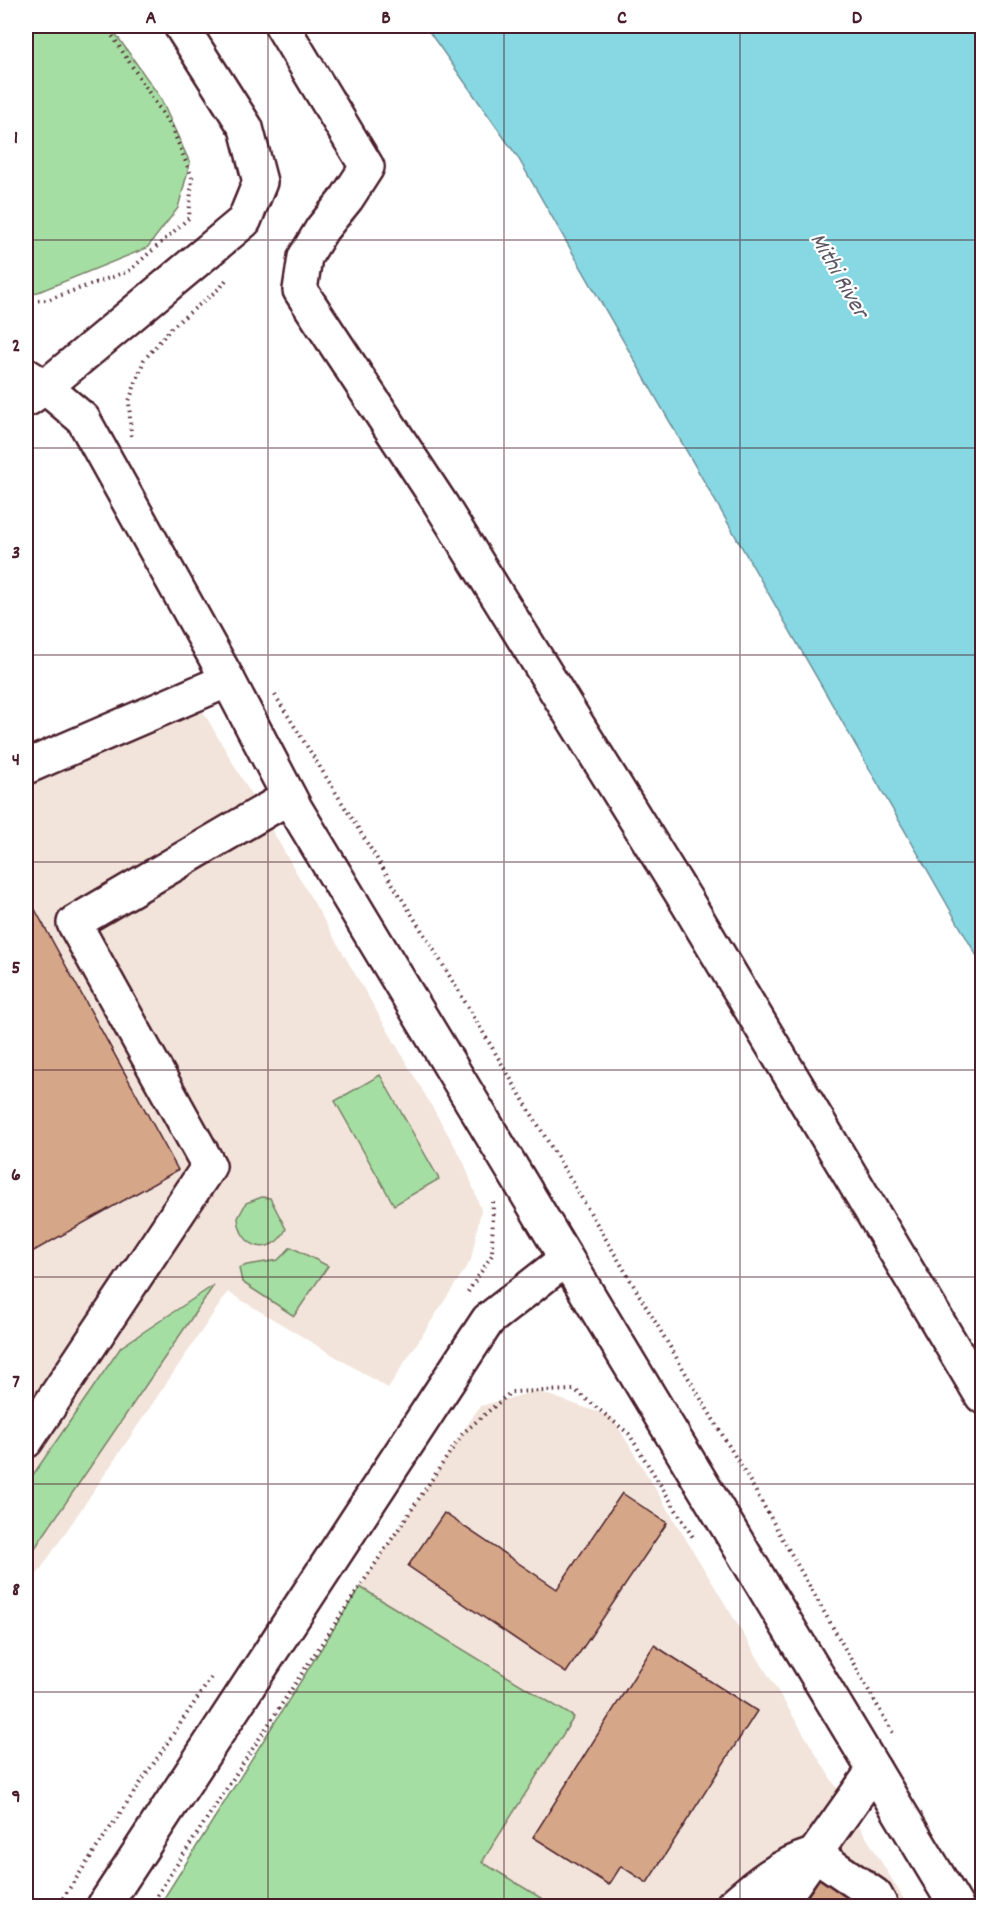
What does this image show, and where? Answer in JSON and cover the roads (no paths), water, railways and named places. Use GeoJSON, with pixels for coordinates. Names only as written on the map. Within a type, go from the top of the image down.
{"type":"FeatureCollection","features":[{"type":"Feature","properties":{"kind":"street"},"geometry":{"type":"LineString","coordinates":[[181,26],[246,128],[260,182],[244,221],[32,388],[83,419],[228,680],[289,797],[956,1906]]}},
{"type":"Feature","properties":{"kind":"street"},"geometry":{"type":"LineString","coordinates":[[282,26],[367,167],[347,198],[322,229],[305,257],[300,290],[440,503],[662,862],[982,1396]]}},
{"type":"Feature","properties":{"kind":"street"},"geometry":{"type":"LineString","coordinates":[[26,767],[228,680]]}},
{"type":"Feature","properties":{"kind":"street"},"geometry":{"type":"LineString","coordinates":[[26,1441],[209,1166],[74,923],[289,797]]}},
{"type":"Feature","properties":{"kind":"street"},"geometry":{"type":"LineString","coordinates":[[104,1906],[488,1320],[566,1260]]}},
{"type":"Feature","properties":{"kind":"street"},"geometry":{"type":"LineString","coordinates":[[778,1906],[874,1770]]}},
{"type":"Feature","properties":{"kind":"street"},"geometry":{"type":"LineString","coordinates":[[732,1906],[761,1880],[796,1860],[815,1854]]}},
{"type":"Feature","properties":{"kind":"street"},"geometry":{"type":"LineString","coordinates":[[815,1854],[875,1895],[881,1906]]}},
{"type":"Feature","properties":{"kind":"water","name":"Mithi River"},"geometry":{"type":"Polygon","coordinates":[[[425,26],[982,26],[982,965],[517,156],[425,26]]]}}]}
